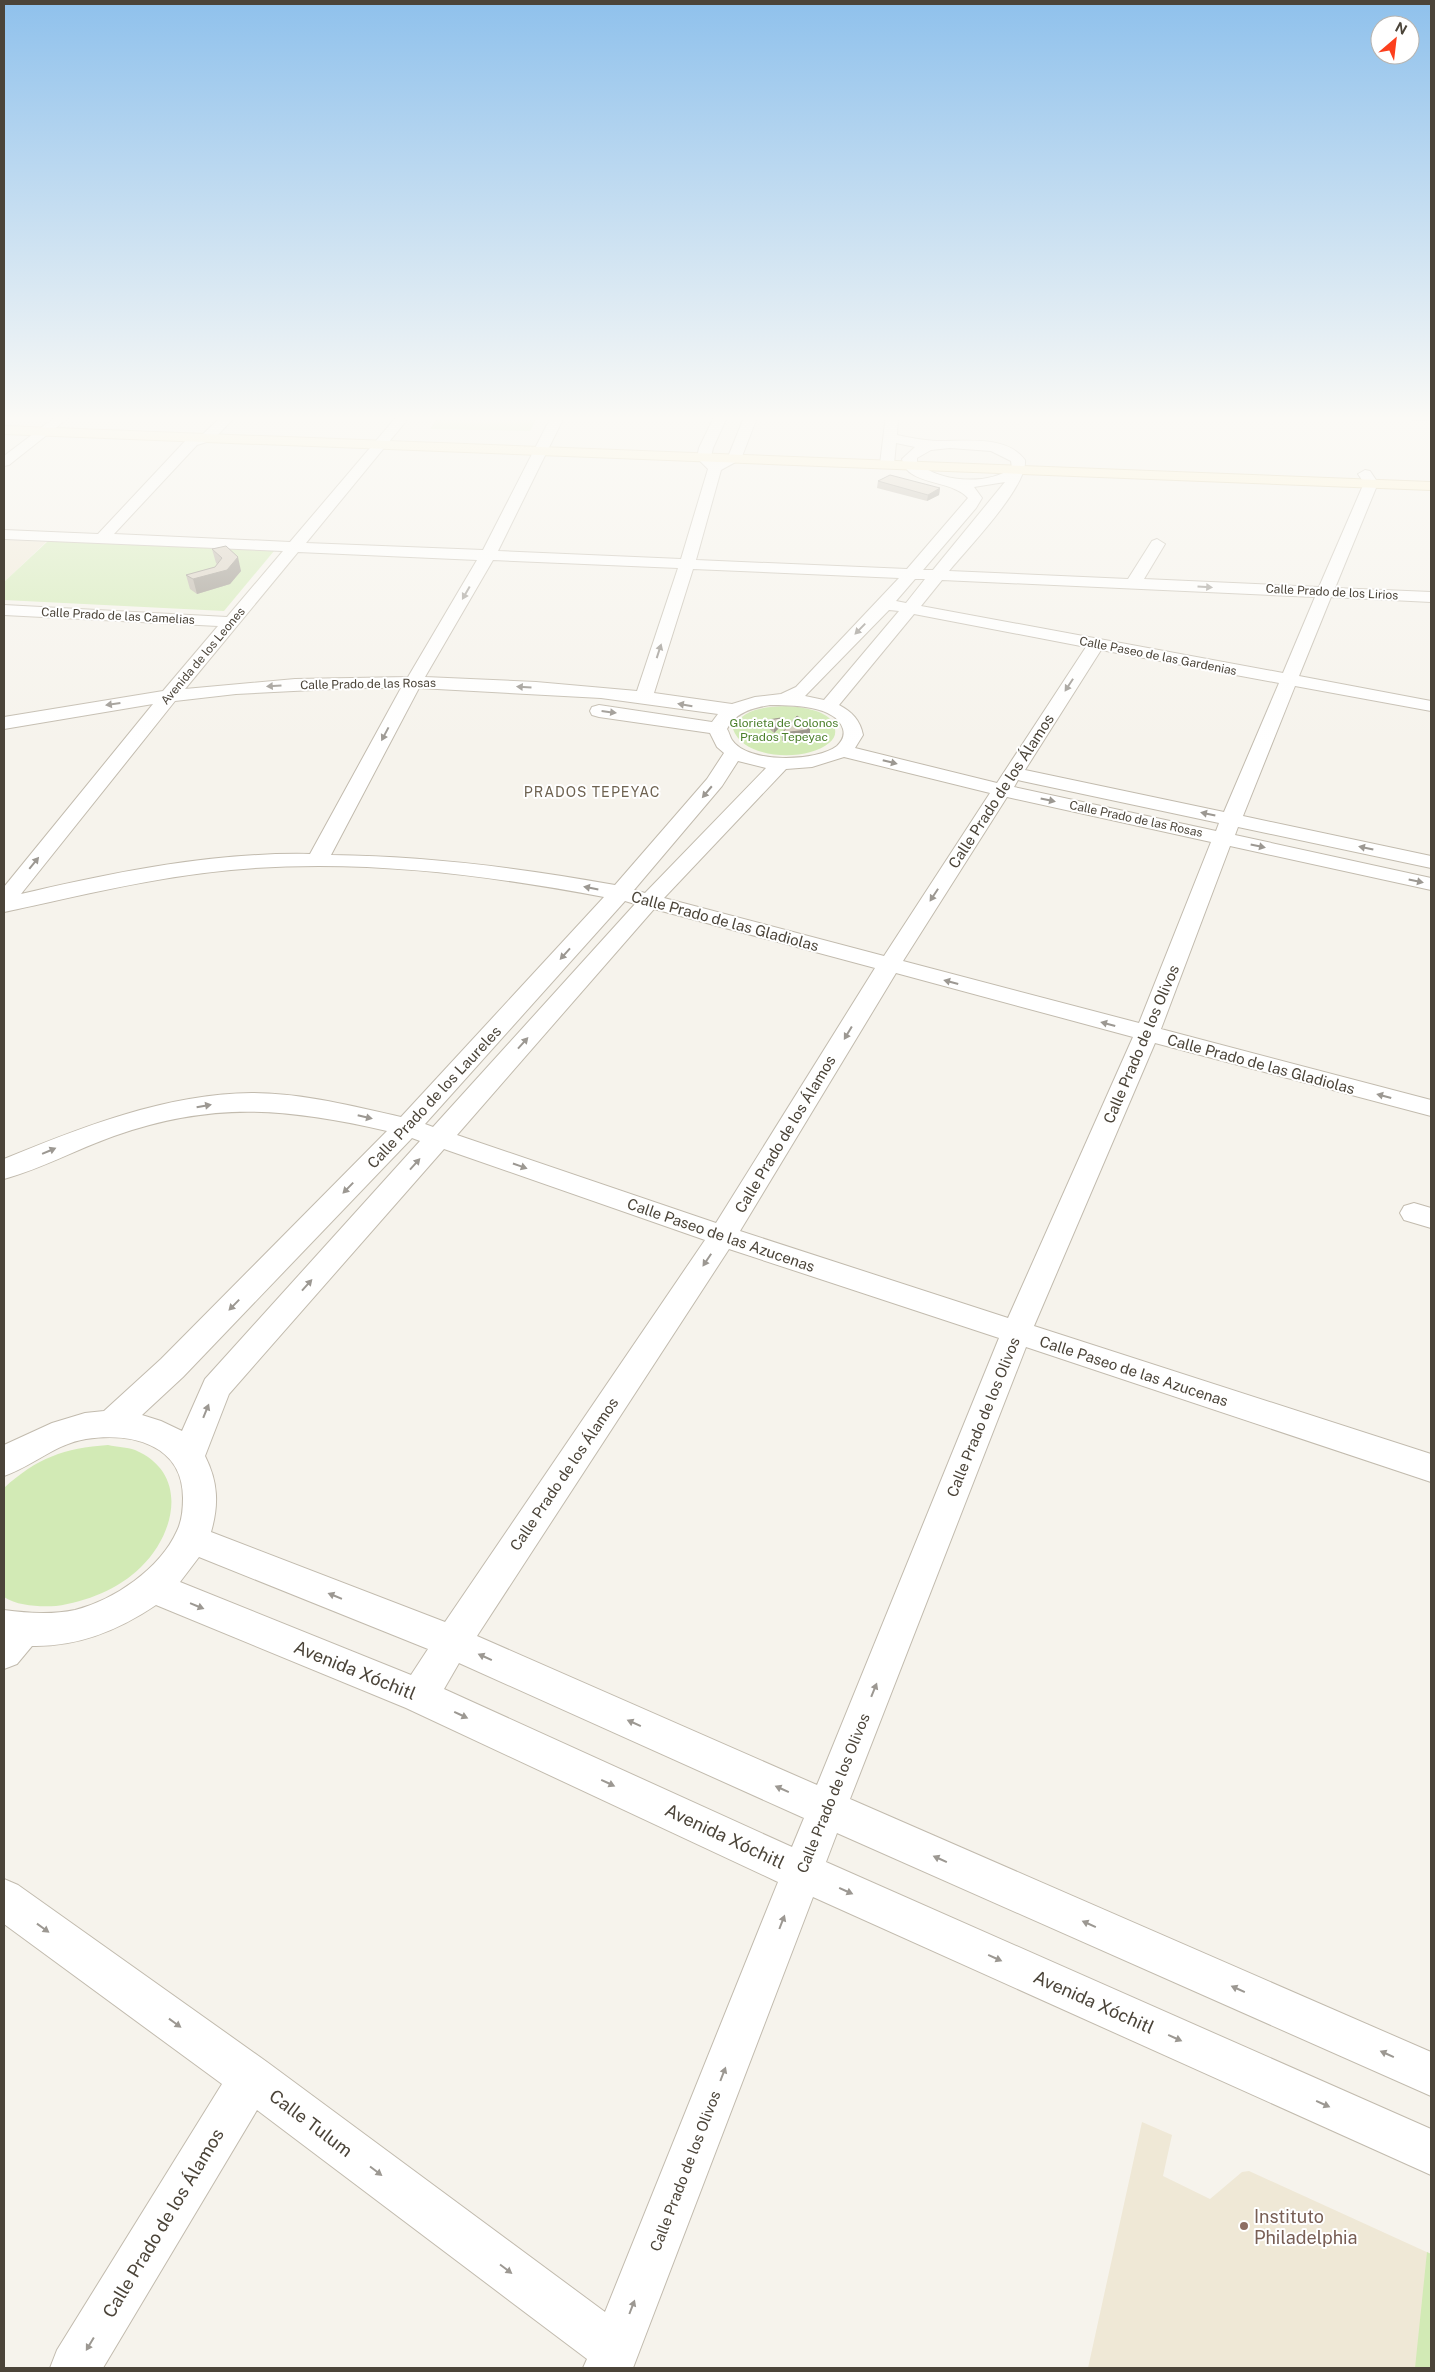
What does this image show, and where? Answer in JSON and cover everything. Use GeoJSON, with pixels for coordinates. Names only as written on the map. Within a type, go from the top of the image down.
{"type":"FeatureCollection","features":[{"type":"Feature","properties":{"kind":"street"},"geometry":{"type":"LineString","coordinates":[[102,538],[113,526]]}},
{"type":"Feature","properties":{"kind":"street","name":"Avenida de los Leones"},"geometry":{"type":"LineString","coordinates":[[4,901],[169,696],[312,526]]}},
{"type":"Feature","properties":{"kind":"street"},"geometry":{"type":"LineString","coordinates":[[317,861],[404,698],[488,555],[503,526]]}},
{"type":"Feature","properties":{"kind":"street"},"geometry":{"type":"LineString","coordinates":[[644,697],[687,564],[695,526]]}},
{"type":"Feature","properties":{"kind":"street"},"geometry":{"type":"LineString","coordinates":[[784,700],[802,690],[885,604],[952,526]]}},
{"type":"Feature","properties":{"kind":"street"},"geometry":{"type":"LineString","coordinates":[[828,708],[979,526]]}},
{"type":"Feature","properties":{"kind":"street","name":"Calle Prado de los Olivos"},"geometry":{"type":"LineString","coordinates":[[612,2359],[802,1872],[1016,1333],[1147,1034],[1228,829],[1326,592],[1350,526]]}},
{"type":"Feature","properties":{"kind":"street","name":"Calle Prado de los Lirios"},"geometry":{"type":"LineString","coordinates":[[4,534],[1431,597]]}},
{"type":"Feature","properties":{"kind":"street"},"geometry":{"type":"LineString","coordinates":[[1134,584],[1157,544]]}},
{"type":"Feature","properties":{"kind":"street","name":"Calle Paseo de las Gardenias"},"geometry":{"type":"LineString","coordinates":[[885,604],[1431,706]]}},
{"type":"Feature","properties":{"kind":"street","name":"Calle Prado de las Camelias"},"geometry":{"type":"LineString","coordinates":[[4,610],[232,622]]}},
{"type":"Feature","properties":{"kind":"street"},"geometry":{"type":"LineString","coordinates":[[9,627],[26,611]]}},
{"type":"Feature","properties":{"kind":"street","name":"Calle Prado de los Álamos"},"geometry":{"type":"LineString","coordinates":[[419,1696],[452,1642],[723,1236],[1003,777],[1096,644]]}},
{"type":"Feature","properties":{"kind":"street","name":"Calle Prado de las Rosas"},"geometry":{"type":"LineString","coordinates":[[4,722],[169,696],[273,686],[414,682],[547,689],[644,697],[694,706],[734,710]]}},
{"type":"Feature","properties":{"kind":"street","name":"Calle Prado de las Rosas"},"geometry":{"type":"LineString","coordinates":[[4,740],[156,713],[268,703],[404,698],[562,707]]}},
{"type":"Feature","properties":{"kind":"street"},"geometry":{"type":"LineString","coordinates":[[718,729],[726,716],[734,710],[756,702],[784,700],[807,702],[828,708],[844,717],[853,729],[848,743]]}},
{"type":"Feature","properties":{"kind":"street"},"geometry":{"type":"LineString","coordinates":[[581,709],[718,729]]}},
{"type":"Feature","properties":{"kind":"street"},"geometry":{"type":"LineString","coordinates":[[718,729],[722,741],[734,752],[755,760],[780,764],[816,761],[848,743],[956,759]]}},
{"type":"Feature","properties":{"kind":"street","name":"Calle Prado de las Rosas"},"geometry":{"type":"LineString","coordinates":[[848,743],[1228,829],[1431,884]]}},
{"type":"Feature","properties":{"kind":"street","name":"Calle Prado de los Laureles"},"geometry":{"type":"LineString","coordinates":[[112,1424],[172,1368],[408,1128],[620,893],[715,782],[734,752]]}},
{"type":"Feature","properties":{"kind":"street","name":"Calle Prado de los Laureles"},"geometry":{"type":"LineString","coordinates":[[188,1456],[216,1388],[649,901],[780,764]]}},
{"type":"Feature","properties":{"kind":"street","name":"Calle Prado de las Rosas"},"geometry":{"type":"LineString","coordinates":[[1228,829],[1431,862]]}},
{"type":"Feature","properties":{"kind":"street","name":"Calle Prado de las Gladiolas"},"geometry":{"type":"LineString","coordinates":[[4,905],[124,878],[264,861],[453,866],[543,879],[620,893],[1431,1108]]}},
{"type":"Feature","properties":{"kind":"street","name":"Calle Paseo de las Azucenas"},"geometry":{"type":"LineString","coordinates":[[4,1170],[83,1136],[154,1116],[223,1103],[287,1103],[357,1115],[408,1128],[723,1236],[1431,1468]]}},
{"type":"Feature","properties":{"kind":"street"},"geometry":{"type":"LineString","coordinates":[[4,1462],[42,1439],[65,1431],[89,1425],[136,1426],[157,1432],[174,1443],[188,1456],[196,1470],[200,1486],[201,1503],[198,1521],[191,1539],[168,1572],[152,1588],[104,1617],[76,1626],[10,1636]]}},
{"type":"Feature","properties":{"kind":"street"},"geometry":{"type":"LineString","coordinates":[[191,1539],[452,1642],[1431,2074]]}},
{"type":"Feature","properties":{"kind":"street","name":"Avenida Xóchitl"},"geometry":{"type":"LineString","coordinates":[[152,1588],[419,1696],[802,1872],[1431,2152]]}},
{"type":"Feature","properties":{"kind":"street","name":"Calle Tulum"},"geometry":{"type":"LineString","coordinates":[[4,1899],[251,2078],[612,2359]]}},
{"type":"Feature","properties":{"kind":"street","name":"Calle Prado de los Álamos"},"geometry":{"type":"LineString","coordinates":[[75,2368],[251,2078]]}},
{"type":"Feature","properties":{"kind":"shaded area"},"geometry":{"type":"Polygon","coordinates":[[[4,540],[46,542],[4,582],[4,540]]]}},
{"type":"Feature","properties":{"kind":"shaded area","name":"Instituto Philadelphia"},"geometry":{"type":"Polygon","coordinates":[[[1142,2122],[1172,2135],[1163,2176],[1210,2199],[1242,2172],[1249,2171],[1431,2254],[1431,2368],[1088,2368],[1142,2122]]]}},
{"type":"Feature","properties":{"kind":"green space"},"geometry":{"type":"Polygon","coordinates":[[[48,541],[274,551],[224,611],[4,600],[4,582],[48,541]]]}},
{"type":"Feature","properties":{"kind":"green space","name":"Glorieta de Colonos Prados Tepeyac"},"geometry":{"type":"Polygon","coordinates":[[[786,706],[815,711],[829,718],[835,729],[833,738],[819,749],[806,753],[776,755],[749,747],[739,739],[733,729],[737,722],[748,713],[763,708],[786,706]]]}},
{"type":"Feature","properties":{"kind":"green space"},"geometry":{"type":"Polygon","coordinates":[[[108,1445],[135,1450],[152,1460],[164,1473],[170,1488],[169,1521],[153,1553],[141,1567],[123,1582],[90,1598],[56,1606],[36,1606],[22,1604],[4,1597],[4,1488],[28,1469],[52,1456],[92,1446],[108,1445]]]}},
{"type":"Feature","properties":{"kind":"green space"},"geometry":{"type":"Polygon","coordinates":[[[1427,2252],[1431,2254],[1431,2368],[1415,2368],[1427,2252]]]}},
{"type":"Feature","properties":{"kind":"building"},"geometry":{"type":"Polygon","coordinates":[[[226,546],[238,557],[227,570],[193,579],[186,575],[215,567],[222,558],[212,549],[226,546]]]}},
{"type":"Feature","properties":{"kind":"building"},"geometry":{"type":"Polygon","coordinates":[[[797,716],[810,726],[807,730],[782,733],[797,716]]]}},
{"type":"Feature","properties":{"kind":"building"},"geometry":{"type":"Polygon","coordinates":[[[781,718],[774,725],[768,720],[781,718]]]}},
{"type":"Feature","properties":{"kind":"place","name":"Instituto Philadelphia"},"geometry":{"type":"Point","coordinates":[1244,2226]}},
{"type":"Feature","properties":{"kind":"district","name":"PRADOS TEPEYAC"},"geometry":{"type":"Point","coordinates":[592,792]}}]}
